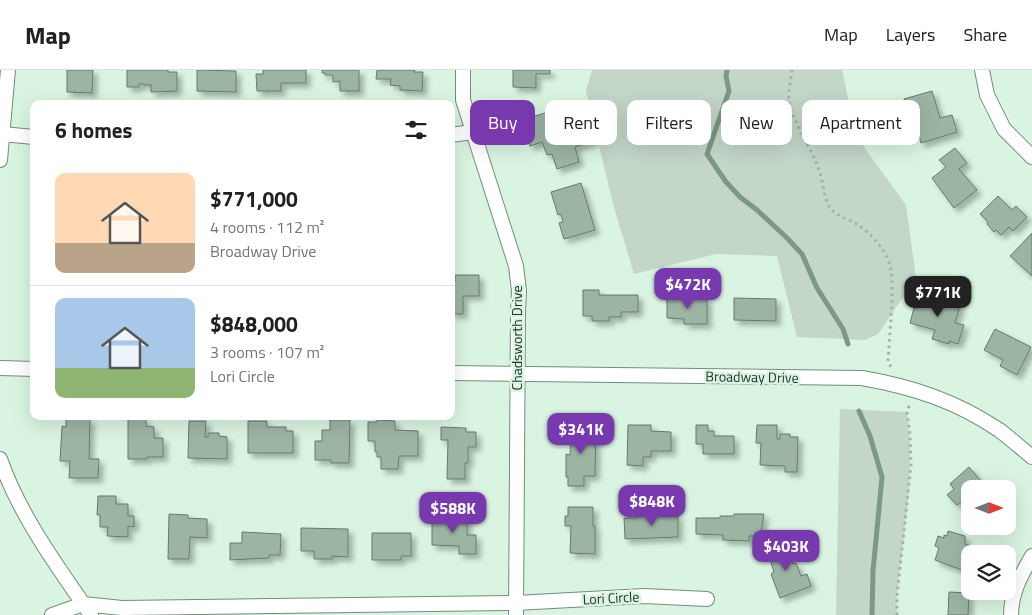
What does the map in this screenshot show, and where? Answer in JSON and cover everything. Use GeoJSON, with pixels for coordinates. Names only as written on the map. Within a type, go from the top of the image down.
{"type":"FeatureCollection","features":[{"type":"Feature","properties":{"kind":"street"},"geometry":{"type":"LineString","coordinates":[[0,160],[8,70]]}},
{"type":"Feature","properties":{"kind":"street","name":"Chadsworth Drive"},"geometry":{"type":"LineString","coordinates":[[463,70],[463,100],[470,125]]}},
{"type":"Feature","properties":{"kind":"street"},"geometry":{"type":"LineString","coordinates":[[982,70],[987,95],[1004,128],[1032,157]]}},
{"type":"Feature","properties":{"kind":"street"},"geometry":{"type":"LineString","coordinates":[[455,134],[470,132]]}},
{"type":"Feature","properties":{"kind":"street"},"geometry":{"type":"LineString","coordinates":[[2,134],[30,137]]}},
{"type":"Feature","properties":{"kind":"street","name":"Chadsworth Drive"},"geometry":{"type":"LineString","coordinates":[[476,145],[516,266],[519,291],[516,609]]}},
{"type":"Feature","properties":{"kind":"street"},"geometry":{"type":"LineString","coordinates":[[0,368],[30,368]]}},
{"type":"Feature","properties":{"kind":"street","name":"Broadway Drive"},"geometry":{"type":"LineString","coordinates":[[455,373],[862,378],[900,385],[955,405],[999,430],[1032,457]]}},
{"type":"Feature","properties":{"kind":"street"},"geometry":{"type":"LineString","coordinates":[[0,459],[14,493],[60,573],[87,609],[52,615]]}},
{"type":"Feature","properties":{"kind":"street"},"geometry":{"type":"LineString","coordinates":[[1011,615],[1013,596],[1021,575],[1032,556]]}},
{"type":"Feature","properties":{"kind":"street","name":"Lori Circle"},"geometry":{"type":"LineString","coordinates":[[87,609],[516,609],[644,596],[707,599]]}},
{"type":"Feature","properties":{"kind":"path"},"geometry":{"type":"LineString","coordinates":[[792,70],[789,99],[792,114],[820,170],[826,202],[832,211],[858,225],[872,238],[883,250],[890,264],[892,282],[888,361]]}},
{"type":"Feature","properties":{"kind":"path"},"geometry":{"type":"LineString","coordinates":[[897,615],[897,596],[911,465],[907,412],[910,403]]}},
{"type":"Feature","properties":{"kind":"green space"},"geometry":{"type":"Polygon","coordinates":[[[592,70],[842,70],[848,100],[802,100],[802,145],[863,145],[906,205],[916,278],[878,334],[865,340],[797,337],[777,256],[716,254],[634,274],[613,204],[599,145],[617,145],[617,100],[588,100],[586,91],[592,70]]]}},
{"type":"Feature","properties":{"kind":"green space"},"geometry":{"type":"Polygon","coordinates":[[[840,409],[907,412],[910,458],[909,481],[897,596],[897,615],[836,615],[840,409]]]}},
{"type":"Feature","properties":{"kind":"building"},"geometry":{"type":"Polygon","coordinates":[[[67,70],[93,70],[92,93],[67,92],[67,70]]]}},
{"type":"Feature","properties":{"kind":"building"},"geometry":{"type":"Polygon","coordinates":[[[127,70],[168,70],[168,72],[177,72],[177,91],[151,92],[151,85],[144,84],[139,84],[139,87],[127,87],[127,70]]]}},
{"type":"Feature","properties":{"kind":"building"},"geometry":{"type":"Polygon","coordinates":[[[197,70],[236,71],[236,92],[197,91],[197,70]]]}},
{"type":"Feature","properties":{"kind":"building"},"geometry":{"type":"Polygon","coordinates":[[[263,70],[306,70],[306,83],[281,83],[281,91],[257,91],[256,74],[263,74],[263,70]]]}},
{"type":"Feature","properties":{"kind":"building"},"geometry":{"type":"Polygon","coordinates":[[[322,70],[359,70],[359,91],[340,91],[340,81],[333,82],[333,75],[325,75],[325,73],[322,73],[322,70]]]}},
{"type":"Feature","properties":{"kind":"building"},"geometry":{"type":"Polygon","coordinates":[[[377,70],[415,70],[414,72],[423,72],[422,91],[400,90],[400,86],[390,85],[391,79],[376,79],[377,70]]]}},
{"type":"Feature","properties":{"kind":"building"},"geometry":{"type":"Polygon","coordinates":[[[513,70],[550,70],[550,74],[536,74],[536,88],[513,87],[513,70]]]}},
{"type":"Feature","properties":{"kind":"building"},"geometry":{"type":"Polygon","coordinates":[[[932,91],[940,118],[952,115],[957,132],[921,143],[920,100],[904,99],[932,91]]]}},
{"type":"Feature","properties":{"kind":"building"},"geometry":{"type":"Polygon","coordinates":[[[545,113],[545,145],[581,145],[575,147],[579,162],[557,169],[552,154],[547,155],[542,142],[535,144],[535,116],[545,113]]]}},
{"type":"Feature","properties":{"kind":"building"},"geometry":{"type":"Polygon","coordinates":[[[955,148],[967,163],[959,169],[977,190],[954,208],[932,178],[946,167],[939,160],[955,148]]]}},
{"type":"Feature","properties":{"kind":"building"},"geometry":{"type":"Polygon","coordinates":[[[581,183],[595,230],[564,239],[559,223],[563,222],[561,214],[558,215],[551,192],[581,183]]]}},
{"type":"Feature","properties":{"kind":"building"},"geometry":{"type":"Polygon","coordinates":[[[998,196],[1012,210],[1016,206],[1027,217],[1013,231],[1009,227],[1001,235],[996,230],[994,232],[980,214],[998,196]]]}},
{"type":"Feature","properties":{"kind":"building"},"geometry":{"type":"Polygon","coordinates":[[[1032,233],[1032,276],[1010,256],[1032,233]]]}},
{"type":"Feature","properties":{"kind":"building"},"geometry":{"type":"Polygon","coordinates":[[[455,275],[479,275],[479,296],[463,296],[463,314],[455,314],[455,275]]]}},
{"type":"Feature","properties":{"kind":"building"},"geometry":{"type":"Polygon","coordinates":[[[583,290],[599,290],[599,295],[638,295],[638,312],[621,312],[621,317],[609,317],[609,321],[592,321],[592,316],[583,316],[583,290]]]}},
{"type":"Feature","properties":{"kind":"building"},"geometry":{"type":"Polygon","coordinates":[[[918,293],[960,305],[955,323],[964,325],[958,344],[949,341],[949,344],[932,339],[935,330],[910,323],[918,293]]]}},
{"type":"Feature","properties":{"kind":"building"},"geometry":{"type":"Polygon","coordinates":[[[667,298],[707,298],[707,324],[684,324],[684,319],[667,318],[667,298]]]}},
{"type":"Feature","properties":{"kind":"building"},"geometry":{"type":"Polygon","coordinates":[[[734,298],[776,299],[776,321],[734,320],[734,298]]]}},
{"type":"Feature","properties":{"kind":"building"},"geometry":{"type":"Polygon","coordinates":[[[995,329],[1031,347],[1017,375],[1000,366],[1003,360],[984,350],[995,329]]]}},
{"type":"Feature","properties":{"kind":"building"},"geometry":{"type":"Polygon","coordinates":[[[66,420],[90,420],[89,459],[99,459],[98,478],[69,478],[70,461],[60,461],[62,426],[66,427],[66,420]]]}},
{"type":"Feature","properties":{"kind":"building"},"geometry":{"type":"Polygon","coordinates":[[[128,420],[146,420],[146,426],[154,427],[154,438],[163,438],[163,457],[128,459],[128,420]]]}},
{"type":"Feature","properties":{"kind":"building"},"geometry":{"type":"Polygon","coordinates":[[[330,420],[350,420],[349,463],[331,463],[331,460],[315,460],[315,441],[322,441],[322,430],[330,430],[330,420]]]}},
{"type":"Feature","properties":{"kind":"building"},"geometry":{"type":"Polygon","coordinates":[[[377,420],[395,421],[395,430],[418,431],[418,456],[399,456],[398,469],[381,469],[381,457],[377,457],[377,452],[375,452],[375,441],[368,441],[368,422],[377,422],[377,420]]]}},
{"type":"Feature","properties":{"kind":"building"},"geometry":{"type":"Polygon","coordinates":[[[189,421],[206,421],[205,437],[208,437],[208,433],[219,433],[219,436],[227,437],[227,459],[188,458],[189,421]]]}},
{"type":"Feature","properties":{"kind":"building"},"geometry":{"type":"Polygon","coordinates":[[[248,421],[267,421],[267,427],[286,427],[286,431],[293,431],[293,453],[248,453],[248,421]]]}},
{"type":"Feature","properties":{"kind":"building"},"geometry":{"type":"Polygon","coordinates":[[[571,425],[596,426],[595,476],[584,476],[584,486],[568,486],[568,477],[566,477],[566,454],[570,455],[571,425]]]}},
{"type":"Feature","properties":{"kind":"building"},"geometry":{"type":"Polygon","coordinates":[[[628,425],[651,425],[651,431],[671,432],[671,451],[651,451],[651,457],[643,457],[643,466],[627,465],[628,425]]]}},
{"type":"Feature","properties":{"kind":"building"},"geometry":{"type":"Polygon","coordinates":[[[696,425],[708,425],[708,431],[714,431],[714,436],[734,436],[734,454],[703,454],[703,444],[696,444],[696,425]]]}},
{"type":"Feature","properties":{"kind":"building"},"geometry":{"type":"Polygon","coordinates":[[[757,425],[777,425],[777,439],[780,439],[780,434],[790,434],[790,437],[798,437],[797,472],[785,472],[785,466],[760,465],[761,443],[756,443],[757,425]]]}},
{"type":"Feature","properties":{"kind":"building"},"geometry":{"type":"Polygon","coordinates":[[[441,427],[466,428],[466,432],[476,432],[476,447],[468,447],[465,479],[447,479],[448,440],[441,440],[441,427]]]}},
{"type":"Feature","properties":{"kind":"building"},"geometry":{"type":"Polygon","coordinates":[[[969,467],[980,480],[961,480],[961,502],[957,505],[947,495],[954,489],[950,484],[969,467]]]}},
{"type":"Feature","properties":{"kind":"building"},"geometry":{"type":"Polygon","coordinates":[[[98,496],[116,496],[116,504],[128,504],[128,516],[134,516],[134,527],[128,526],[128,537],[107,536],[108,527],[100,527],[100,515],[97,515],[98,496]]]}},
{"type":"Feature","properties":{"kind":"building"},"geometry":{"type":"Polygon","coordinates":[[[568,507],[593,507],[595,554],[570,553],[571,526],[565,526],[565,516],[568,516],[568,507]]]}},
{"type":"Feature","properties":{"kind":"building"},"geometry":{"type":"Polygon","coordinates":[[[169,514],[207,519],[207,538],[190,537],[189,559],[168,559],[169,514]]]}},
{"type":"Feature","properties":{"kind":"building"},"geometry":{"type":"Polygon","coordinates":[[[734,514],[764,514],[761,533],[749,536],[749,541],[723,540],[723,535],[696,534],[696,518],[720,518],[720,516],[734,516],[734,514]]]}},
{"type":"Feature","properties":{"kind":"building"},"geometry":{"type":"Polygon","coordinates":[[[678,515],[678,537],[625,539],[624,518],[678,515]]]}},
{"type":"Feature","properties":{"kind":"building"},"geometry":{"type":"Polygon","coordinates":[[[432,517],[467,517],[467,535],[476,535],[476,554],[459,554],[459,546],[432,545],[432,517]]]}},
{"type":"Feature","properties":{"kind":"building"},"geometry":{"type":"Polygon","coordinates":[[[301,528],[348,529],[348,557],[332,556],[332,559],[314,559],[314,551],[301,551],[301,528]]]}},
{"type":"Feature","properties":{"kind":"building"},"geometry":{"type":"Polygon","coordinates":[[[948,531],[965,536],[965,544],[968,545],[961,545],[961,570],[935,560],[939,548],[935,546],[938,536],[944,538],[944,535],[947,536],[948,531]]]}},
{"type":"Feature","properties":{"kind":"building"},"geometry":{"type":"Polygon","coordinates":[[[242,532],[281,534],[280,555],[269,555],[269,558],[230,560],[230,543],[242,543],[242,532]]]}},
{"type":"Feature","properties":{"kind":"building"},"geometry":{"type":"Polygon","coordinates":[[[372,533],[411,533],[411,556],[401,556],[401,560],[372,560],[372,533]]]}},
{"type":"Feature","properties":{"kind":"building"},"geometry":{"type":"Polygon","coordinates":[[[784,543],[793,564],[796,563],[801,576],[807,574],[811,586],[780,598],[771,574],[774,572],[767,549],[784,543]]]}},
{"type":"Feature","properties":{"kind":"building"},"geometry":{"type":"Polygon","coordinates":[[[949,592],[961,593],[961,600],[969,600],[968,615],[948,615],[949,592]]]}},
{"type":"Feature","properties":{"kind":"waterway"},"geometry":{"type":"LineString","coordinates":[[727,70],[726,76],[729,91],[707,154],[726,182],[740,197],[757,210],[802,254],[817,288],[843,329],[848,344]]}},
{"type":"Feature","properties":{"kind":"waterway"},"geometry":{"type":"LineString","coordinates":[[859,411],[870,436],[882,477],[873,571],[872,615]]}}]}
